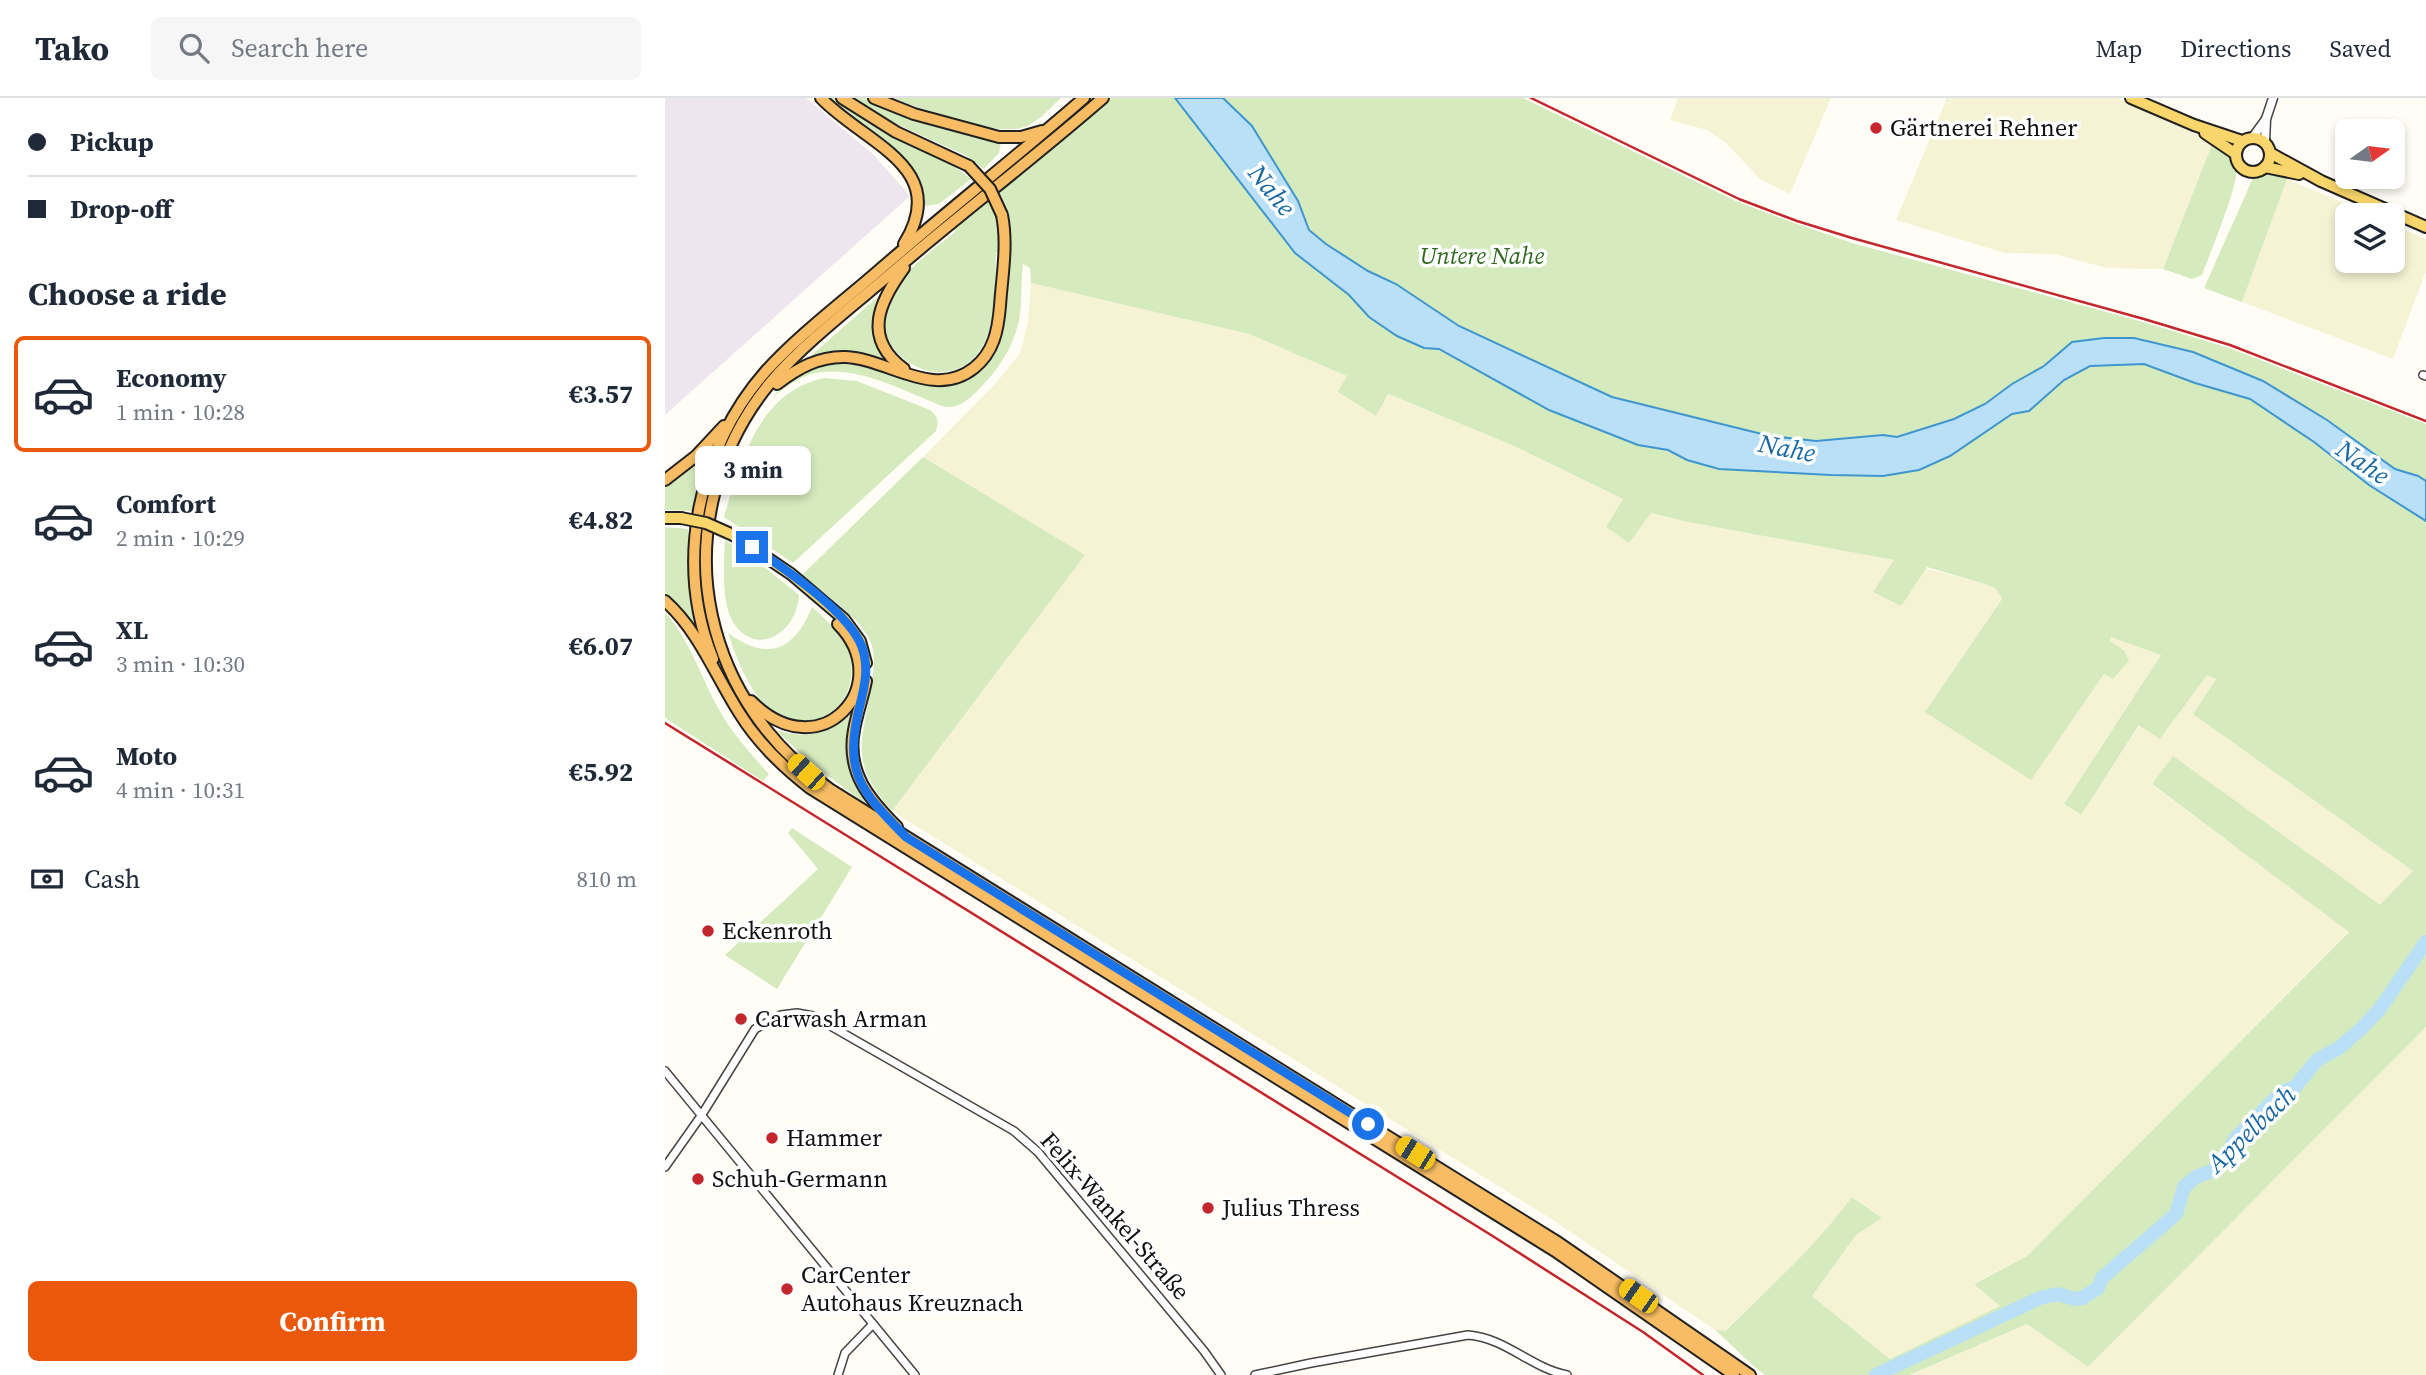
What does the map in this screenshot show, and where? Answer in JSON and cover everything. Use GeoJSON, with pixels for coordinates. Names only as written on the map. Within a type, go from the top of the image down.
{"type":"FeatureCollection","features":[{"type":"Feature","properties":{"kind":"highway"},"geometry":{"type":"LineString","coordinates":[[821,98],[904,166],[916,184],[918,216],[897,255]]}},
{"type":"Feature","properties":{"kind":"highway"},"geometry":{"type":"LineString","coordinates":[[759,398],[798,368],[827,358],[865,360],[922,378],[943,380],[964,374],[977,366],[991,348],[998,328],[1005,238],[1002,215],[991,189],[969,166],[896,132],[842,98]]}},
{"type":"Feature","properties":{"kind":"highway"},"geometry":{"type":"LineString","coordinates":[[874,98],[914,114],[999,137],[1021,137],[1048,129]]}},
{"type":"Feature","properties":{"kind":"highway"},"geometry":{"type":"LineString","coordinates":[[1084,98],[1077,113],[792,360],[759,398],[740,428],[725,459],[714,492],[706,544],[706,578],[711,610],[724,658],[737,688],[767,733],[806,772],[831,790],[1549,1237],[1750,1375]]}},
{"type":"Feature","properties":{"kind":"highway"},"geometry":{"type":"LineString","coordinates":[[665,480],[696,456],[783,354],[1048,129],[1103,98]]}},
{"type":"Feature","properties":{"kind":"highway"},"geometry":{"type":"LineString","coordinates":[[916,253],[885,295],[879,324],[885,347],[894,361],[907,372],[922,378]]}},
{"type":"Feature","properties":{"kind":"highway"},"geometry":{"type":"LineString","coordinates":[[723,685],[701,620],[694,553],[697,520],[706,480],[720,442],[735,413]]}},
{"type":"Feature","properties":{"kind":"highway"},"geometry":{"type":"LineString","coordinates":[[665,601],[687,625],[741,716],[762,744],[817,793],[1555,1251],[1734,1375]]}},
{"type":"Feature","properties":{"kind":"highway"},"geometry":{"type":"LineString","coordinates":[[737,688],[761,712],[784,725],[814,727],[834,719],[853,697],[859,673],[855,648],[838,624]]}},
{"type":"Feature","properties":{"kind":"highway"},"geometry":{"type":"LineString","coordinates":[[866,663],[866,680],[854,733],[855,767],[869,799],[906,837]]}},
{"type":"Feature","properties":{"kind":"main road"},"geometry":{"type":"LineString","coordinates":[[2131,98],[2194,125],[2265,142],[2270,153],[2321,181],[2426,227]]}},
{"type":"Feature","properties":{"kind":"main road"},"geometry":{"type":"LineString","coordinates":[[2194,125],[2236,154],[2239,166],[2247,171],[2257,172],[2265,167],[2278,168],[2321,181]]}},
{"type":"Feature","properties":{"kind":"main road"},"geometry":{"type":"LineString","coordinates":[[2236,154],[2248,139]]}},
{"type":"Feature","properties":{"kind":"main road"},"geometry":{"type":"LineString","coordinates":[[2265,167],[2270,153]]}},
{"type":"Feature","properties":{"kind":"main road"},"geometry":{"type":"LineString","coordinates":[[665,518],[706,523],[733,535],[791,574],[848,624],[860,641],[866,663]]}},
{"type":"Feature","properties":{"kind":"main road"},"geometry":{"type":"LineString","coordinates":[[752,547],[838,624]]}},
{"type":"Feature","properties":{"kind":"street"},"geometry":{"type":"LineString","coordinates":[[2265,142],[2266,119],[2273,98]]}},
{"type":"Feature","properties":{"kind":"street"},"geometry":{"type":"LineString","coordinates":[[2248,139],[2266,119]]}},
{"type":"Feature","properties":{"kind":"street","name":"Felix-Wankel-Straße"},"geometry":{"type":"LineString","coordinates":[[665,1167],[701,1116],[755,1029],[781,1015],[797,1013],[824,1021],[1014,1131],[1038,1152],[1221,1375]]}},
{"type":"Feature","properties":{"kind":"street"},"geometry":{"type":"LineString","coordinates":[[665,1071],[915,1375]]}},
{"type":"Feature","properties":{"kind":"street"},"geometry":{"type":"LineString","coordinates":[[838,1375],[845,1353],[873,1324]]}},
{"type":"Feature","properties":{"kind":"street"},"geometry":{"type":"LineString","coordinates":[[1255,1375],[1468,1335],[1494,1340],[1545,1369],[1567,1375]]}},
{"type":"Feature","properties":{"kind":"shaded area"},"geometry":{"type":"Polygon","coordinates":[[[665,98],[806,98],[874,155],[910,196],[665,415],[665,98]]]}},
{"type":"Feature","properties":{"kind":"shaded area"},"geometry":{"type":"Polygon","coordinates":[[[1678,98],[1831,98],[1790,194],[1760,179],[1725,142],[1707,130],[1670,120],[1678,98]]]}},
{"type":"Feature","properties":{"kind":"shaded area"},"geometry":{"type":"Polygon","coordinates":[[[1947,98],[2118,98],[2213,142],[2163,269],[2107,268],[2053,254],[2005,253],[1896,220],[1947,98]]]}},
{"type":"Feature","properties":{"kind":"shaded area"},"geometry":{"type":"Polygon","coordinates":[[[2287,179],[2344,203],[2335,203],[2335,273],[2405,273],[2405,230],[2426,239],[2426,271],[2393,359],[2242,302],[2287,179]]]}},
{"type":"Feature","properties":{"kind":"shaded area"},"geometry":{"type":"Polygon","coordinates":[[[1031,283],[1249,334],[1348,376],[1376,416],[1387,394],[1514,446],[1623,499],[1629,543],[1650,513],[1895,560],[1988,585],[1996,589],[2002,599],[1926,712],[2031,779],[2104,674],[2124,650],[2110,641],[2111,636],[2161,655],[2064,804],[2080,815],[2140,725],[2161,738],[2207,674],[2216,679],[2193,714],[2413,871],[2380,906],[2173,757],[2152,785],[2349,931],[2027,1256],[1974,1283],[2000,1306],[1996,1309],[1890,1359],[1812,1296],[1856,1235],[1882,1218],[1853,1197],[1829,1229],[1770,1288],[1724,1331],[1715,1330],[1550,1218],[892,811],[1084,555],[923,457],[997,382],[1020,353],[1028,322],[1031,283]]]}},
{"type":"Feature","properties":{"kind":"shaded area"},"geometry":{"type":"Polygon","coordinates":[[[2426,1027],[2426,1375],[1911,1375],[2027,1324],[2088,1367],[2426,1027]]]}},
{"type":"Feature","properties":{"kind":"green space"},"geometry":{"type":"Polygon","coordinates":[[[826,98],[834,98],[890,136],[948,162],[971,179],[939,204],[924,206],[918,181],[904,161],[826,98]]]}},
{"type":"Feature","properties":{"kind":"green space"},"geometry":{"type":"Polygon","coordinates":[[[853,98],[865,98],[905,117],[1001,142],[999,153],[984,169],[965,155],[883,118],[853,98]]]}},
{"type":"Feature","properties":{"kind":"green space"},"geometry":{"type":"Polygon","coordinates":[[[894,98],[1061,98],[1045,114],[1027,126],[998,129],[961,121],[894,98]]]}},
{"type":"Feature","properties":{"kind":"green space","name":"Untere Nahe"},"geometry":{"type":"Polygon","coordinates":[[[1108,98],[1523,98],[1738,202],[1797,224],[1852,243],[2229,348],[2426,424],[2426,1027],[2088,1367],[2027,1324],[1910,1375],[1765,1375],[1715,1330],[1725,1331],[1775,1283],[1823,1233],[1852,1197],[1882,1218],[1856,1235],[1812,1296],[1890,1359],[2000,1306],[1974,1284],[2027,1256],[2349,932],[2152,784],[2173,756],[2380,905],[2413,871],[2193,714],[2216,679],[2207,675],[2160,739],[2139,725],[2081,815],[2064,804],[2161,655],[2111,637],[2110,641],[2124,650],[2129,661],[2113,679],[2104,674],[2031,780],[1925,712],[2002,599],[1996,589],[1927,567],[1901,606],[1873,592],[1894,560],[1651,513],[1629,543],[1606,527],[1623,499],[1514,446],[1388,394],[1376,416],[1338,392],[1347,376],[1249,334],[1031,283],[1030,268],[1023,264],[1020,314],[1015,336],[993,373],[963,403],[945,407],[873,378],[834,371],[799,379],[772,398],[803,372],[830,362],[850,361],[911,381],[941,385],[964,381],[981,370],[993,352],[1001,331],[1006,308],[1010,258],[996,252],[994,303],[985,342],[979,352],[963,366],[945,372],[926,370],[909,362],[895,350],[886,334],[884,315],[890,295],[911,268],[956,231],[952,229],[1108,98]]]}},
{"type":"Feature","properties":{"kind":"green space"},"geometry":{"type":"Polygon","coordinates":[[[2213,142],[2230,158],[2236,178],[2202,275],[2192,279],[2163,269],[2213,142]]]}},
{"type":"Feature","properties":{"kind":"green space"},"geometry":{"type":"Polygon","coordinates":[[[2270,171],[2287,179],[2242,302],[2204,288],[2253,178],[2270,171]]]}},
{"type":"Feature","properties":{"kind":"green space"},"geometry":{"type":"Polygon","coordinates":[[[881,294],[877,307],[894,367],[822,355],[806,360],[881,294]]]}},
{"type":"Feature","properties":{"kind":"green space"},"geometry":{"type":"Polygon","coordinates":[[[824,378],[857,381],[930,410],[938,422],[936,431],[793,563],[724,517],[746,452],[768,413],[783,398],[802,386],[824,378]]]}},
{"type":"Feature","properties":{"kind":"green space"},"geometry":{"type":"Polygon","coordinates":[[[712,445],[696,489],[692,511],[665,510],[665,484],[691,466],[712,445]]]}},
{"type":"Feature","properties":{"kind":"green space"},"geometry":{"type":"Polygon","coordinates":[[[923,457],[1085,555],[892,811],[868,777],[863,763],[863,734],[874,666],[871,643],[850,615],[802,575],[923,457]]]}},
{"type":"Feature","properties":{"kind":"green space"},"geometry":{"type":"Polygon","coordinates":[[[665,527],[688,529],[689,596],[698,635],[685,614],[665,594],[665,527]]]}},
{"type":"Feature","properties":{"kind":"green space"},"geometry":{"type":"Polygon","coordinates":[[[725,540],[748,554],[799,595],[791,621],[773,637],[763,640],[742,633],[729,614],[725,594],[725,540]]]}},
{"type":"Feature","properties":{"kind":"green space"},"geometry":{"type":"Polygon","coordinates":[[[812,607],[843,639],[852,667],[846,695],[839,706],[829,715],[803,722],[775,714],[761,701],[744,673],[728,633],[755,647],[778,647],[797,634],[812,607]]]}},
{"type":"Feature","properties":{"kind":"green space"},"geometry":{"type":"Polygon","coordinates":[[[665,612],[688,645],[728,724],[769,774],[763,781],[665,718],[665,612]]]}},
{"type":"Feature","properties":{"kind":"green space"},"geometry":{"type":"Polygon","coordinates":[[[851,714],[848,761],[854,782],[866,804],[819,769],[776,730],[807,735],[833,726],[851,714]]]}},
{"type":"Feature","properties":{"kind":"green space"},"geometry":{"type":"Polygon","coordinates":[[[792,828],[852,867],[777,989],[725,955],[818,869],[788,833],[792,828]]]}},
{"type":"Feature","properties":{"kind":"water","name":"Nahe"},"geometry":{"type":"Polygon","coordinates":[[[1175,98],[1223,98],[1252,126],[1298,201],[1309,230],[1326,244],[1368,271],[1396,284],[1459,326],[1612,397],[1770,436],[1816,441],[1883,435],[1897,437],[1954,419],[1985,404],[2012,384],[2044,366],[2072,342],[2134,338],[2193,352],[2263,381],[2327,420],[2395,469],[2426,481],[2426,521],[2369,485],[2314,442],[2250,399],[2144,364],[2090,366],[2064,380],[2029,411],[2012,414],[1950,456],[1919,470],[1883,476],[1719,469],[1687,460],[1668,450],[1638,445],[1549,410],[1439,349],[1424,348],[1397,336],[1369,317],[1349,295],[1295,253],[1175,98]]]}},
{"type":"Feature","properties":{"kind":"waterway","name":"Appelbach"},"geometry":{"type":"LineString","coordinates":[[1876,1375],[2040,1298],[2058,1294],[2075,1299],[2082,1298],[2098,1288],[2102,1278],[2176,1214],[2184,1187],[2222,1163],[2235,1139],[2282,1092],[2295,1087],[2317,1060],[2339,1048],[2361,1029],[2379,1010],[2426,942]]}},
{"type":"Feature","properties":{"kind":"railway"},"geometry":{"type":"LineString","coordinates":[[1531,98],[1739,199],[1797,221],[2230,345],[2426,421]]}},
{"type":"Feature","properties":{"kind":"railway"},"geometry":{"type":"LineString","coordinates":[[665,723],[1491,1235],[1643,1332],[1703,1375]]}},
{"type":"Feature","properties":{"kind":"place","name":"Gärtnerei Rehner"},"geometry":{"type":"Point","coordinates":[1876,128]}},
{"type":"Feature","properties":{"kind":"place","name":"Eckenroth"},"geometry":{"type":"Point","coordinates":[708,931]}},
{"type":"Feature","properties":{"kind":"place","name":"Carwash Arman"},"geometry":{"type":"Point","coordinates":[741,1019]}},
{"type":"Feature","properties":{"kind":"place","name":"Hammer"},"geometry":{"type":"Point","coordinates":[772,1138]}},
{"type":"Feature","properties":{"kind":"place","name":"Schuh-Germann"},"geometry":{"type":"Point","coordinates":[698,1179]}},
{"type":"Feature","properties":{"kind":"place","name":"Julius Thress"},"geometry":{"type":"Point","coordinates":[1208,1208]}},
{"type":"Feature","properties":{"kind":"place","name":"CarCenter Autohaus Kreuznach"},"geometry":{"type":"Point","coordinates":[787,1289]}},
{"type":"Feature","properties":{"kind":"route"},"geometry":{"type":"LineString","coordinates":[[752,547],[791,574],[832,608],[848,624],[863,648],[866,674],[854,733],[855,767],[869,799],[906,837],[1368,1124]]}}]}
